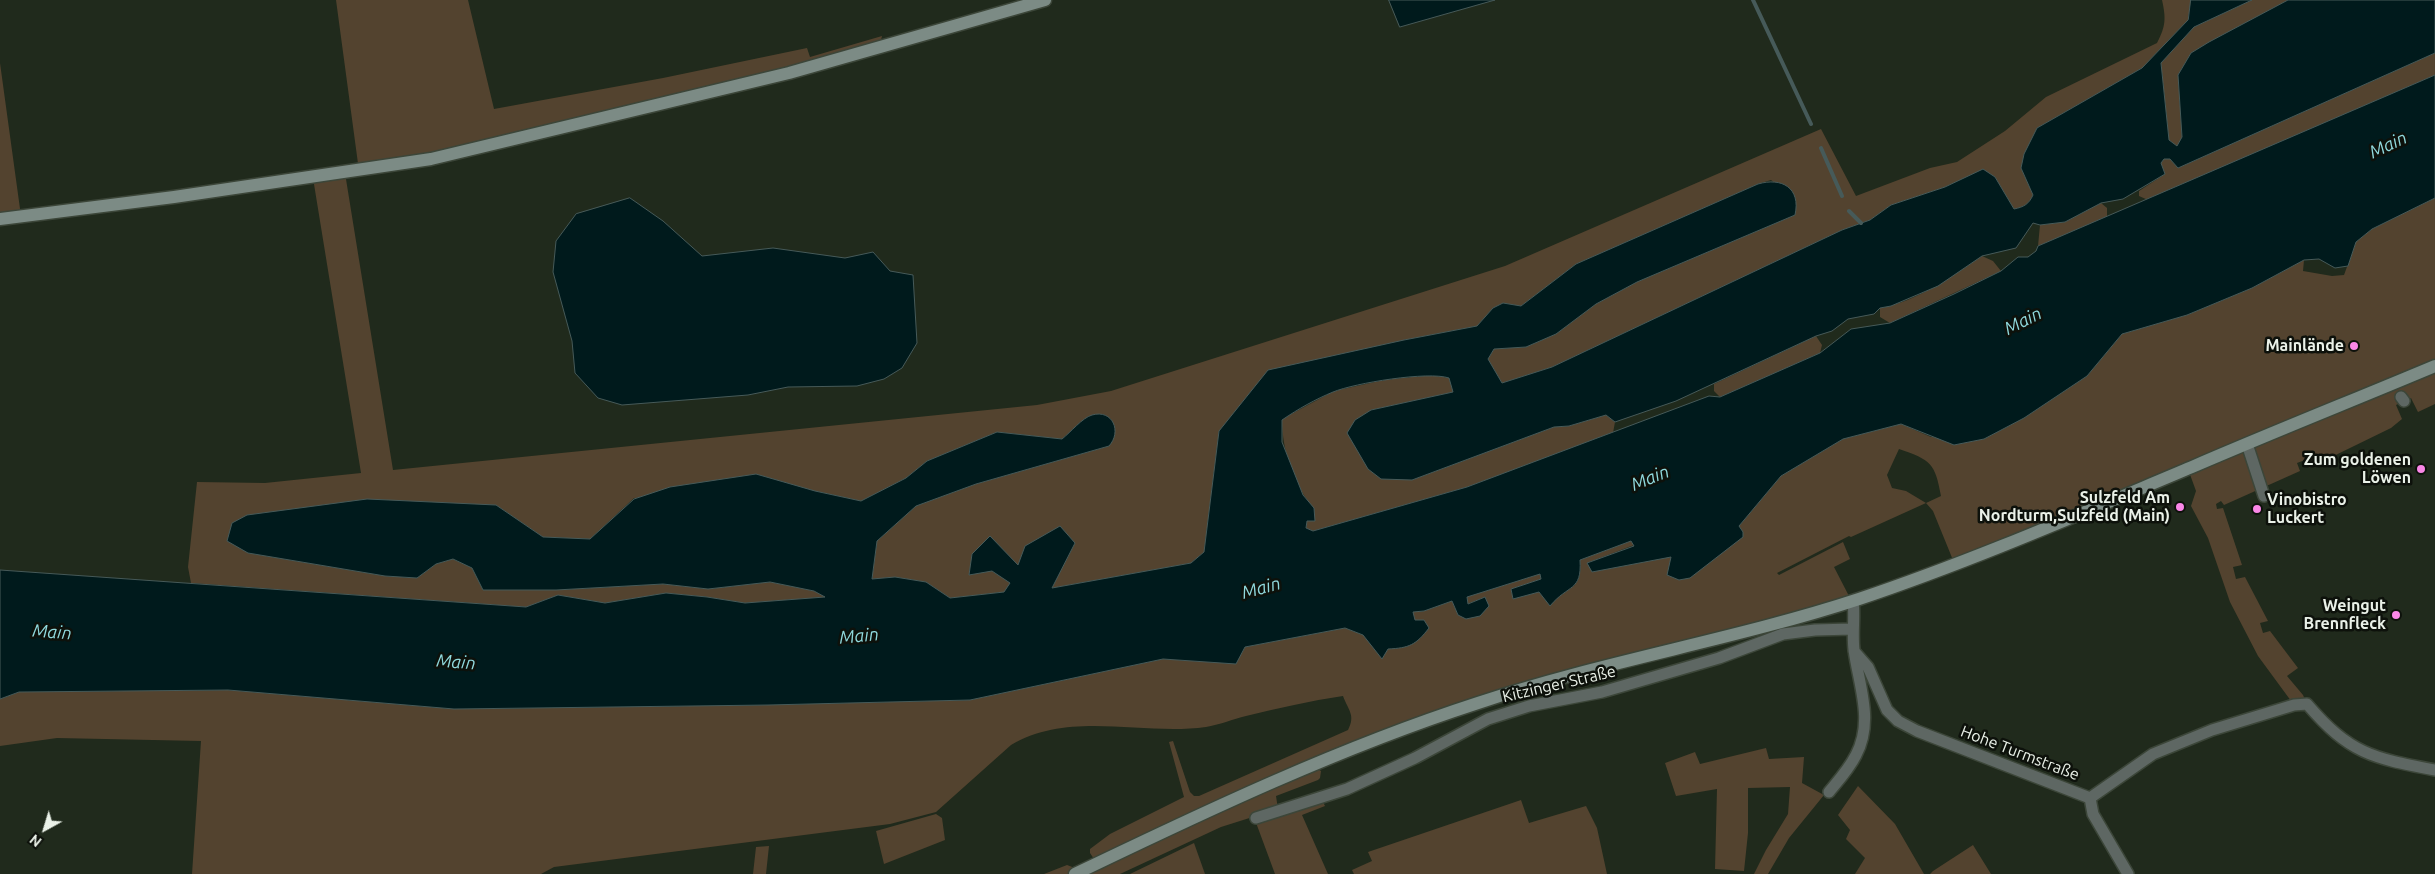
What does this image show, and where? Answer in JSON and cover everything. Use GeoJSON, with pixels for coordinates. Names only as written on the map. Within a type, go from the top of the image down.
{"type":"FeatureCollection","features":[{"type":"Feature","properties":{"kind":"main road"},"geometry":{"type":"LineString","coordinates":[[0,219],[174,197],[432,159],[790,73],[1045,0]]}},
{"type":"Feature","properties":{"kind":"main road"},"geometry":{"type":"LineString","coordinates":[[1074,874],[1302,769],[1394,732],[1479,702],[1853,600],[2012,542],[2435,366]]}},
{"type":"Feature","properties":{"kind":"street"},"geometry":{"type":"LineString","coordinates":[[2247,444],[2264,496]]}},
{"type":"Feature","properties":{"kind":"street"},"geometry":{"type":"LineString","coordinates":[[1828,792],[1856,756],[1864,736],[1866,717],[1854,651],[1852,629],[1854,616],[1853,600]]}},
{"type":"Feature","properties":{"kind":"street","name":"Kitzinger Straße"},"geometry":{"type":"LineString","coordinates":[[1256,818],[1347,789],[1407,761],[1488,719],[1529,706],[1602,692],[1719,658],[1783,634],[1816,630],[1852,629]]}},
{"type":"Feature","properties":{"kind":"street","name":"Hohe Turmstraße"},"geometry":{"type":"LineString","coordinates":[[1854,651],[1868,667],[1887,710],[1898,721],[1917,731],[2090,798],[2153,754],[2212,730],[2294,705],[2307,704],[2349,745],[2382,760],[2435,770]]}},
{"type":"Feature","properties":{"kind":"street"},"geometry":{"type":"LineString","coordinates":[[2090,798],[2092,814],[2128,874]]}},
{"type":"Feature","properties":{"kind":"shaded area"},"geometry":{"type":"Polygon","coordinates":[[[336,0],[468,0],[494,109],[663,78],[807,48],[810,57],[882,36],[879,48],[359,171],[336,0]]]}},
{"type":"Feature","properties":{"kind":"shaded area"},"geometry":{"type":"Polygon","coordinates":[[[2162,0],[2191,0],[2188,20],[2142,68],[2037,128],[2021,168],[2033,195],[2030,201],[2023,206],[2014,209],[1995,177],[1983,170],[1945,187],[1891,205],[1870,220],[1842,230],[1552,367],[1502,383],[1488,359],[1494,349],[1526,347],[1556,334],[1596,304],[1637,282],[1795,215],[1796,199],[1771,180],[1758,184],[1576,264],[1521,306],[1503,303],[1493,308],[1477,326],[1404,340],[1219,431],[1204,552],[1191,563],[1052,588],[1075,543],[1018,565],[992,571],[1011,583],[1004,592],[950,598],[926,582],[895,577],[872,579],[877,541],[916,506],[976,484],[1109,446],[1085,419],[1062,439],[997,432],[927,461],[906,478],[861,501],[815,491],[634,498],[590,539],[543,537],[496,505],[248,553],[385,576],[417,578],[436,564],[453,559],[472,568],[483,590],[556,590],[663,584],[708,589],[770,582],[814,591],[826,597],[745,603],[666,593],[605,603],[558,595],[526,607],[191,583],[188,567],[197,482],[265,483],[361,473],[313,178],[345,173],[393,470],[1037,405],[1111,391],[1505,266],[1821,129],[1856,196],[1930,168],[1957,162],[2005,131],[2046,97],[2157,43],[2164,22],[2162,0]]]}},
{"type":"Feature","properties":{"kind":"shaded area"},"geometry":{"type":"Polygon","coordinates":[[[2252,0],[2288,0],[2191,53],[2178,75],[2182,137],[2177,147],[2169,140],[2161,63],[2194,27],[2252,0]]]}},
{"type":"Feature","properties":{"kind":"shaded area"},"geometry":{"type":"Polygon","coordinates":[[[2435,53],[2435,75],[2148,200],[2139,196],[2139,191],[2165,174],[2160,163],[2164,159],[2170,159],[2178,168],[2435,53]]]}},
{"type":"Feature","properties":{"kind":"shaded area"},"geometry":{"type":"Polygon","coordinates":[[[0,63],[21,216],[0,219],[0,63]]]}},
{"type":"Feature","properties":{"kind":"shaded area"},"geometry":{"type":"Polygon","coordinates":[[[2435,198],[2435,404],[2418,412],[2411,398],[2396,405],[2402,419],[2391,428],[2309,468],[2305,460],[2297,463],[2300,471],[2224,505],[2221,501],[2216,504],[2217,509],[2223,508],[2242,565],[2233,567],[2236,579],[2245,577],[2268,621],[2260,623],[2263,633],[2270,631],[2298,668],[2287,676],[2303,695],[2307,704],[2294,705],[2258,656],[2230,602],[2208,538],[2191,506],[2196,491],[2188,469],[1955,565],[1933,511],[1926,503],[1851,537],[1849,536],[1777,573],[1779,575],[1843,542],[1850,559],[1834,567],[1850,598],[1474,699],[1094,859],[1090,849],[1110,834],[1184,797],[1169,742],[1173,741],[1190,792],[1194,796],[1199,796],[1348,730],[1351,716],[1343,696],[1282,707],[1206,727],[1157,729],[1082,726],[1057,729],[1034,735],[1011,745],[936,812],[890,824],[554,867],[541,874],[192,874],[201,741],[57,738],[0,746],[0,699],[19,692],[228,690],[454,709],[970,700],[1163,659],[1236,663],[1245,647],[1345,628],[1363,635],[1388,649],[1415,620],[1412,612],[1424,611],[1452,601],[1458,615],[1485,597],[1467,604],[1466,597],[1540,574],[1541,579],[1511,589],[1513,598],[1539,592],[1550,605],[1577,583],[1580,560],[1631,541],[1634,545],[1587,563],[1739,526],[1781,476],[1843,439],[1901,424],[1931,437],[1984,439],[2024,418],[2087,376],[2122,334],[2187,315],[2252,288],[2304,260],[2303,271],[2332,276],[2344,275],[2356,242],[2372,229],[2435,198]],[[1899,449],[1887,475],[1892,488],[1906,491],[1926,503],[1941,496],[1934,470],[1930,464],[1918,456],[1899,449]]]}},
{"type":"Feature","properties":{"kind":"shaded area"},"geometry":{"type":"Polygon","coordinates":[[[2101,203],[2107,208],[2107,218],[2038,246],[2040,225],[2065,222],[2101,203]]]}},
{"type":"Feature","properties":{"kind":"shaded area"},"geometry":{"type":"Polygon","coordinates":[[[1982,256],[1993,261],[2001,271],[1890,323],[1880,317],[1880,308],[1894,305],[1921,294],[1982,256]]]}},
{"type":"Feature","properties":{"kind":"shaded area"},"geometry":{"type":"Polygon","coordinates":[[[1816,336],[1822,345],[1820,353],[1720,397],[1714,391],[1714,384],[1816,336]]]}},
{"type":"Feature","properties":{"kind":"shaded area"},"geometry":{"type":"Polygon","coordinates":[[[1439,374],[1449,378],[1454,392],[1371,410],[1412,480],[1554,427],[1569,426],[1606,415],[1615,422],[1613,433],[1467,487],[1313,531],[1306,528],[1307,521],[1314,509],[1307,500],[1290,467],[1284,443],[1282,419],[1334,391],[1384,380],[1439,374]]]}},
{"type":"Feature","properties":{"kind":"shaded area"},"geometry":{"type":"Polygon","coordinates":[[[1766,748],[1769,759],[1804,757],[1802,783],[1824,795],[1789,838],[1768,874],[1754,874],[1788,814],[1790,787],[1748,788],[1748,833],[1744,871],[1715,869],[1717,789],[1676,796],[1665,763],[1695,752],[1700,764],[1766,748]]]}},
{"type":"Feature","properties":{"kind":"shaded area"},"geometry":{"type":"Polygon","coordinates":[[[1316,768],[1321,771],[1318,780],[1276,796],[1278,809],[1221,827],[1120,874],[1082,874],[1316,768]]]}},
{"type":"Feature","properties":{"kind":"shaded area"},"geometry":{"type":"Polygon","coordinates":[[[1858,786],[1895,824],[1924,874],[1855,874],[1865,858],[1846,839],[1850,830],[1838,815],[1858,786]]]}},
{"type":"Feature","properties":{"kind":"shaded area"},"geometry":{"type":"Polygon","coordinates":[[[1322,800],[1325,806],[1302,815],[1328,874],[1275,874],[1255,820],[1322,800]]]}},
{"type":"Feature","properties":{"kind":"shaded area"},"geometry":{"type":"Polygon","coordinates":[[[1521,800],[1529,823],[1586,806],[1597,828],[1607,874],[1354,874],[1352,870],[1372,861],[1368,852],[1521,800]]]}},
{"type":"Feature","properties":{"kind":"shaded area"},"geometry":{"type":"Polygon","coordinates":[[[936,814],[942,818],[945,840],[884,864],[876,831],[936,814]]]}},
{"type":"Feature","properties":{"kind":"shaded area"},"geometry":{"type":"Polygon","coordinates":[[[1194,843],[1205,874],[1130,874],[1194,843]]]}},
{"type":"Feature","properties":{"kind":"shaded area"},"geometry":{"type":"Polygon","coordinates":[[[1973,845],[1991,874],[1930,874],[1933,871],[1973,845]]]}},
{"type":"Feature","properties":{"kind":"shaded area"},"geometry":{"type":"Polygon","coordinates":[[[769,846],[766,874],[753,874],[756,847],[769,846]]]}},
{"type":"Feature","properties":{"kind":"shaded area"},"geometry":{"type":"Polygon","coordinates":[[[1067,865],[1075,868],[1075,871],[1069,874],[1044,874],[1067,865]]]}},
{"type":"Feature","properties":{"kind":"water"},"geometry":{"type":"Polygon","coordinates":[[[1389,0],[1495,0],[1400,27],[1389,0]]]}},
{"type":"Feature","properties":{"kind":"water","name":"Main"},"geometry":{"type":"Polygon","coordinates":[[[2191,0],[2252,0],[2194,27],[2161,63],[2169,140],[2177,146],[2182,137],[2178,75],[2191,53],[2288,0],[2435,0],[2435,53],[2178,168],[2170,159],[2164,159],[2161,163],[2165,174],[2123,199],[2101,203],[2065,222],[2040,225],[2033,223],[2016,248],[1982,256],[1938,286],[1891,306],[1880,308],[1874,314],[1848,319],[1832,331],[1816,336],[1676,401],[1615,422],[1606,415],[1569,426],[1554,427],[1412,480],[1381,479],[1368,469],[1347,433],[1355,420],[1371,410],[1453,392],[1449,378],[1439,376],[1409,377],[1343,389],[1314,401],[1282,420],[1282,442],[1303,495],[1314,508],[1315,521],[1307,521],[1306,528],[1313,531],[1467,487],[1709,396],[1720,397],[1820,353],[1851,329],[1890,323],[2001,271],[2018,257],[2028,257],[2036,251],[2038,246],[2435,75],[2435,198],[2372,229],[2356,242],[2348,266],[2335,268],[2319,259],[2304,260],[2252,288],[2187,315],[2122,334],[2087,376],[2024,418],[1984,439],[1954,445],[1901,424],[1843,439],[1781,476],[1739,526],[1743,532],[1743,537],[1690,578],[1679,580],[1667,575],[1671,557],[1592,572],[1587,563],[1634,546],[1631,541],[1580,560],[1579,578],[1576,583],[1550,606],[1539,592],[1513,599],[1511,589],[1541,579],[1540,574],[1467,597],[1468,604],[1485,597],[1489,606],[1480,616],[1466,619],[1458,615],[1452,601],[1424,611],[1413,612],[1415,620],[1424,620],[1429,628],[1416,642],[1401,648],[1388,649],[1382,659],[1363,635],[1345,628],[1245,647],[1236,664],[1163,659],[970,700],[454,709],[228,690],[19,692],[0,699],[0,570],[526,607],[558,595],[605,603],[666,593],[745,603],[825,597],[814,591],[770,582],[708,589],[663,584],[556,590],[483,590],[472,568],[453,559],[436,564],[417,578],[385,576],[248,553],[227,541],[232,523],[247,515],[367,499],[496,505],[543,537],[590,539],[634,499],[670,487],[756,474],[815,491],[861,501],[906,478],[927,461],[997,432],[1062,439],[1084,419],[1099,414],[1110,418],[1115,428],[1113,440],[1109,446],[976,484],[916,506],[877,541],[872,579],[895,577],[926,582],[950,598],[1004,592],[1010,583],[992,571],[969,575],[972,554],[990,536],[1018,565],[1025,546],[1060,526],[1075,543],[1052,588],[1191,563],[1204,552],[1219,431],[1268,370],[1477,326],[1493,308],[1503,303],[1521,306],[1576,264],[1758,184],[1767,182],[1782,184],[1792,191],[1796,206],[1795,215],[1637,282],[1596,304],[1556,334],[1526,347],[1494,349],[1488,359],[1502,383],[1552,367],[1842,230],[1870,220],[1891,205],[1945,187],[1983,169],[1995,177],[2014,209],[2026,205],[2033,195],[2021,168],[2024,154],[2037,128],[2142,68],[2188,20],[2191,0]]]}},
{"type":"Feature","properties":{"kind":"water"},"geometry":{"type":"Polygon","coordinates":[[[630,198],[663,221],[702,256],[773,248],[845,258],[873,252],[890,271],[913,275],[917,343],[902,368],[884,379],[857,386],[788,387],[748,395],[622,405],[598,398],[575,373],[572,341],[553,272],[556,241],[576,214],[630,198]]]}},
{"type":"Feature","properties":{"kind":"waterway"},"geometry":{"type":"LineString","coordinates":[[1753,0],[1811,124]]}},
{"type":"Feature","properties":{"kind":"waterway"},"geometry":{"type":"LineString","coordinates":[[1821,148],[1842,196]]}},
{"type":"Feature","properties":{"kind":"waterway"},"geometry":{"type":"LineString","coordinates":[[1849,211],[1861,223]]}},
{"type":"Feature","properties":{"kind":"place","name":"Mainlände"},"geometry":{"type":"Point","coordinates":[2354,346]}},
{"type":"Feature","properties":{"kind":"place","name":"Zum goldenen Löwen"},"geometry":{"type":"Point","coordinates":[2421,469]}},
{"type":"Feature","properties":{"kind":"place","name":"Sulzfeld Am Nordturm,Sulzfeld (Main)"},"geometry":{"type":"Point","coordinates":[2180,507]}},
{"type":"Feature","properties":{"kind":"place","name":"Vinobistro Luckert"},"geometry":{"type":"Point","coordinates":[2257,509]}},
{"type":"Feature","properties":{"kind":"place","name":"Weingut Brennfleck"},"geometry":{"type":"Point","coordinates":[2396,615]}}]}
